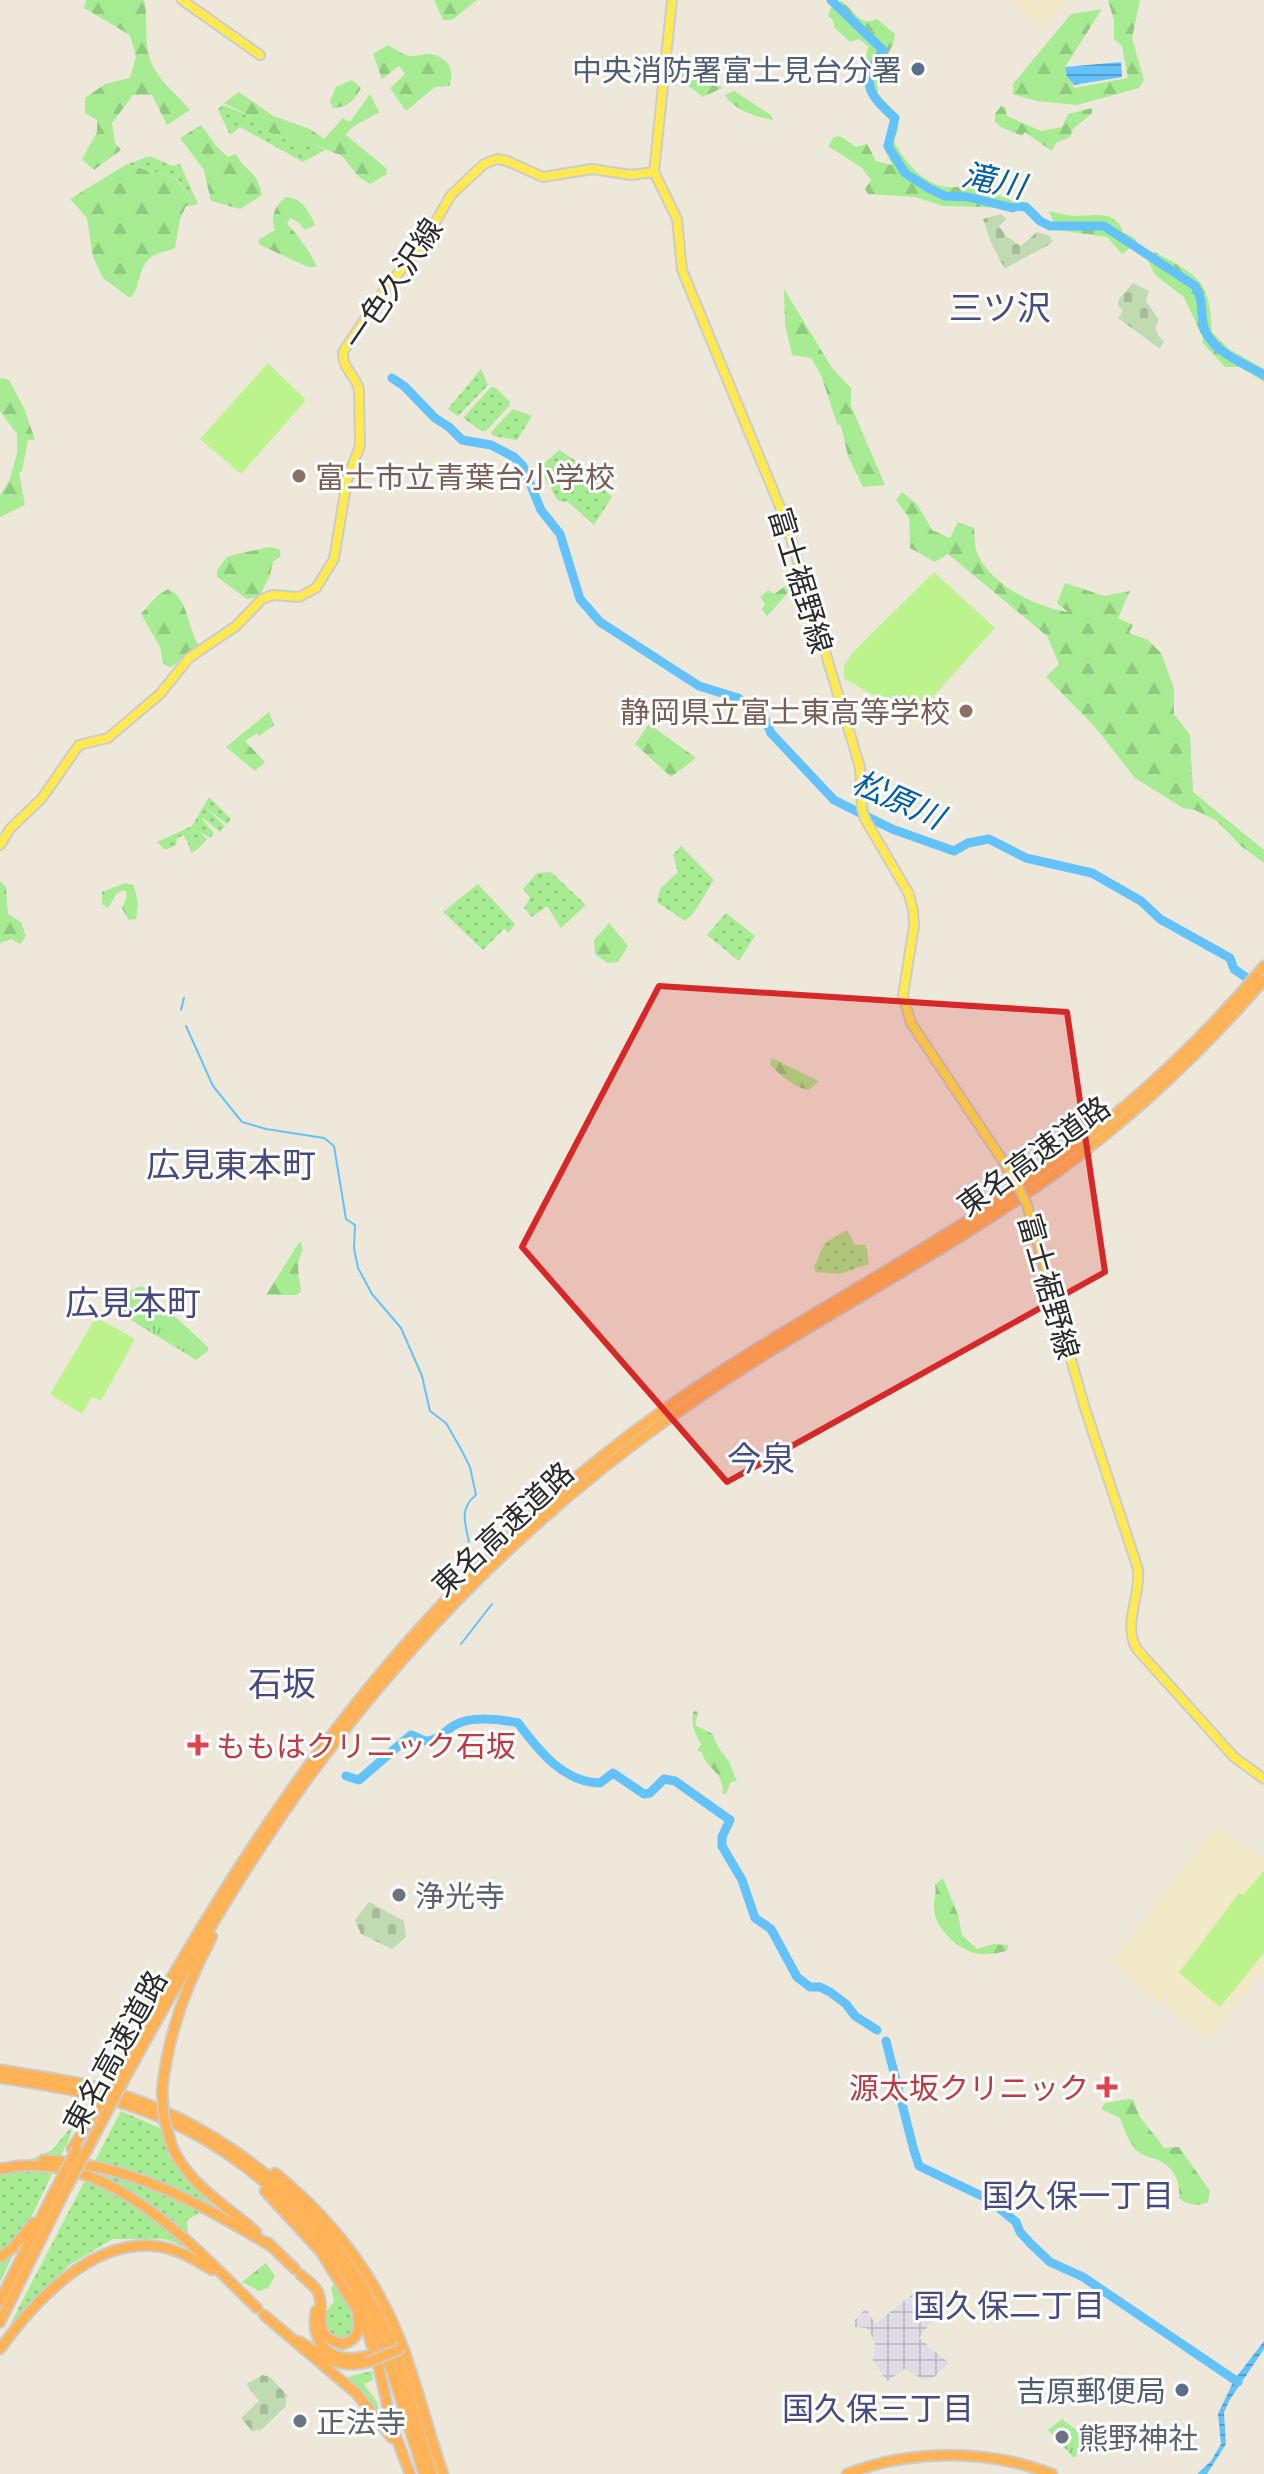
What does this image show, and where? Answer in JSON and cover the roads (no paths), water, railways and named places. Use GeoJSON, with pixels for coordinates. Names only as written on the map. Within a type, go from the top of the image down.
{"type":"FeatureCollection","features":[{"type":"Feature","properties":{"kind":"highway","name":"東名高速道路"},"geometry":{"type":"LineString","coordinates":[[293,1796],[352,1706],[435,1611],[486,1558],[584,1471],[728,1367],[972,1218],[1052,1164],[1162,1074],[1229,1007],[1264,966]]}},
{"type":"Feature","properties":{"kind":"highway","name":"東名高速道路"},"geometry":{"type":"LineString","coordinates":[[293,1796],[420,1639],[489,1569],[581,1486],[652,1430],[713,1388],[976,1227],[1057,1172],[1168,1081],[1264,980]]}},
{"type":"Feature","properties":{"kind":"highway"},"geometry":{"type":"LineString","coordinates":[[293,1796],[273,1826],[190,1981],[168,2052],[162,2092],[164,2118],[172,2147],[183,2168],[198,2186],[271,2246],[317,2292],[322,2330],[327,2337],[339,2343],[351,2341],[359,2330],[359,2319],[351,2298]]}},
{"type":"Feature","properties":{"kind":"highway","name":"東名高速道路"},"geometry":{"type":"LineString","coordinates":[[0,2322],[78,2150],[120,2078],[187,1948],[273,1826]]}},
{"type":"Feature","properties":{"kind":"highway"},"geometry":{"type":"LineString","coordinates":[[0,2070],[97,2087],[157,2108],[246,2153],[290,2185],[346,2244],[368,2277],[402,2346],[443,2474]]}},
{"type":"Feature","properties":{"kind":"highway"},"geometry":{"type":"LineString","coordinates":[[0,2078],[93,2095],[128,2105],[205,2140],[258,2177],[306,2223],[354,2286],[378,2333],[424,2474]]}},
{"type":"Feature","properties":{"kind":"highway"},"geometry":{"type":"LineString","coordinates":[[169,2122],[235,2165],[266,2192],[321,2252],[351,2298],[372,2340],[385,2401],[410,2474]]}},
{"type":"Feature","properties":{"kind":"highway"},"geometry":{"type":"LineString","coordinates":[[197,2127],[240,2154],[280,2186],[315,2221],[352,2269],[376,2311],[397,2358],[432,2474]]}},
{"type":"Feature","properties":{"kind":"highway"},"geometry":{"type":"LineString","coordinates":[[0,2257],[29,2230],[56,2179],[78,2150]]}},
{"type":"Feature","properties":{"kind":"highway"},"geometry":{"type":"LineString","coordinates":[[0,2167],[21,2160],[58,2161],[126,2173],[180,2194],[271,2246]]}},
{"type":"Feature","properties":{"kind":"highway"},"geometry":{"type":"LineString","coordinates":[[0,2167],[54,2167],[101,2182],[168,2225],[260,2312],[368,2405],[402,2455]]}},
{"type":"Feature","properties":{"kind":"highway","name":"東名高速道路"},"geometry":{"type":"LineString","coordinates":[[0,2301],[59,2192]]}},
{"type":"Feature","properties":{"kind":"highway"},"geometry":{"type":"LineString","coordinates":[[0,2349],[19,2324],[51,2292],[90,2263],[119,2249],[143,2245],[169,2248],[225,2278]]}},
{"type":"Feature","properties":{"kind":"highway"},"geometry":{"type":"LineString","coordinates":[[317,2292],[314,2328],[320,2344],[340,2357],[368,2359]]}},
{"type":"Feature","properties":{"kind":"highway"},"geometry":{"type":"LineString","coordinates":[[286,2334],[335,2363],[355,2365],[402,2346]]}},
{"type":"Feature","properties":{"kind":"highway"},"geometry":{"type":"LineString","coordinates":[[847,2474],[899,2460],[965,2456],[1000,2460],[1052,2474]]}},
{"type":"Feature","properties":{"kind":"main road"},"geometry":{"type":"LineString","coordinates":[[182,0],[260,55]]}},
{"type":"Feature","properties":{"kind":"main road"},"geometry":{"type":"LineString","coordinates":[[654,172],[672,0]]}},
{"type":"Feature","properties":{"kind":"main road","name":"一色久沢線"},"geometry":{"type":"LineString","coordinates":[[0,845],[10,829],[42,798],[79,745],[108,738],[160,694],[189,658],[236,626],[262,599],[273,595],[306,595],[323,580],[334,559],[347,480],[361,437],[359,389],[344,365],[343,352],[387,286],[418,252],[451,195],[484,164],[497,159],[543,177],[592,169],[631,175],[654,172]]}},
{"type":"Feature","properties":{"kind":"main road","name":"富士裾野線"},"geometry":{"type":"LineString","coordinates":[[654,172],[677,219],[682,270],[785,519],[860,767],[865,819],[909,894],[914,926],[903,986],[905,1008],[911,1023],[1013,1176],[1027,1205],[1084,1405],[1138,1569],[1139,1582],[1130,1627],[1132,1641],[1234,1757],[1264,1779]]}},
{"type":"Feature","properties":{"kind":"water"},"geometry":{"type":"Polygon","coordinates":[[[1121,62],[1122,77],[1074,85],[1065,67],[1121,62]]]}},
{"type":"Feature","properties":{"kind":"water"},"geometry":{"type":"Polygon","coordinates":[[[1264,2341],[1264,2349],[1224,2413],[1226,2444],[1207,2474],[1197,2474],[1211,2461],[1221,2444],[1218,2414],[1234,2380],[1264,2341]]]}},
{"type":"Feature","properties":{"kind":"waterway","name":"滝川"},"geometry":{"type":"LineString","coordinates":[[831,0],[883,50],[871,71],[870,87],[876,99],[895,118],[888,146],[905,173],[945,196],[968,197],[1013,208],[1026,207],[1050,226],[1104,226],[1195,286],[1201,300],[1203,323],[1211,341],[1227,355],[1264,375]]}},
{"type":"Feature","properties":{"kind":"waterway","name":"松原川"},"geometry":{"type":"LineString","coordinates":[[392,378],[462,440],[491,445],[514,457],[523,466],[541,510],[560,534],[580,599],[600,622],[699,686],[738,698],[757,710],[771,733],[834,800],[892,829],[954,851],[968,843],[989,839],[1026,858],[1092,873],[1141,901],[1160,919],[1230,958],[1234,969],[1247,978]]}},
{"type":"Feature","properties":{"kind":"waterway"},"geometry":{"type":"LineString","coordinates":[[181,1010],[184,998]]}},
{"type":"Feature","properties":{"kind":"waterway"},"geometry":{"type":"LineString","coordinates":[[186,1026],[213,1086],[242,1122],[324,1138],[334,1146],[346,1219],[355,1225],[354,1248],[358,1268],[372,1294],[401,1328],[422,1376],[430,1411],[446,1423],[470,1467],[476,1495],[465,1511],[469,1542]]}},
{"type":"Feature","properties":{"kind":"waterway"},"geometry":{"type":"LineString","coordinates":[[461,1644],[492,1604]]}},
{"type":"Feature","properties":{"kind":"waterway"},"geometry":{"type":"LineString","coordinates":[[346,1776],[359,1780],[411,1735],[424,1741],[432,1740],[461,1722],[486,1719],[518,1723],[553,1763],[587,1781],[600,1783],[613,1773],[644,1794],[650,1793],[664,1779],[675,1781],[730,1820],[722,1837],[722,1846],[742,1880],[755,1918],[771,1929],[797,1977],[810,1987],[820,1987],[830,1992],[846,2004],[855,2016],[877,2030]]}},
{"type":"Feature","properties":{"kind":"waterway"},"geometry":{"type":"LineString","coordinates":[[886,2041],[912,2143]]}},
{"type":"Feature","properties":{"kind":"waterway"},"geometry":{"type":"LineString","coordinates":[[913,2147],[919,2166],[986,2198]]}},
{"type":"Feature","properties":{"kind":"waterway"},"geometry":{"type":"LineString","coordinates":[[989,2200],[1016,2222],[1020,2232],[1050,2262],[1083,2277],[1238,2382]]}},
{"type":"Feature","properties":{"kind":"place","name":"中央消防署富士見台分署"},"geometry":{"type":"Point","coordinates":[918,69]}},
{"type":"Feature","properties":{"kind":"place","name":"富士市立青葉台小学校"},"geometry":{"type":"Point","coordinates":[299,476]}},
{"type":"Feature","properties":{"kind":"place","name":"静岡県立富士東高等学校"},"geometry":{"type":"Point","coordinates":[966,711]}},
{"type":"Feature","properties":{"kind":"place","name":"ももはクリニック石坂"},"geometry":{"type":"Point","coordinates":[198,1745]}},
{"type":"Feature","properties":{"kind":"place","name":"浄光寺"},"geometry":{"type":"Point","coordinates":[399,1895]}},
{"type":"Feature","properties":{"kind":"place","name":"源太坂クリニック"},"geometry":{"type":"Point","coordinates":[1107,2087]}},
{"type":"Feature","properties":{"kind":"place","name":"吉原郵便局"},"geometry":{"type":"Point","coordinates":[1182,2390]}},
{"type":"Feature","properties":{"kind":"place","name":"正法寺"},"geometry":{"type":"Point","coordinates":[300,2421]}},
{"type":"Feature","properties":{"kind":"place","name":"熊野神社"},"geometry":{"type":"Point","coordinates":[1062,2437]}},
{"type":"Feature","properties":{"kind":"district","name":"三ツ沢"},"geometry":{"type":"Point","coordinates":[1000,306]}},
{"type":"Feature","properties":{"kind":"district","name":"広見東本町"},"geometry":{"type":"Point","coordinates":[231,1163]}},
{"type":"Feature","properties":{"kind":"district","name":"広見本町"},"geometry":{"type":"Point","coordinates":[133,1301]}},
{"type":"Feature","properties":{"kind":"district","name":"今泉"},"geometry":{"type":"Point","coordinates":[761,1457]}},
{"type":"Feature","properties":{"kind":"district","name":"石坂"},"geometry":{"type":"Point","coordinates":[282,1682]}},
{"type":"Feature","properties":{"kind":"district","name":"国久保一丁目"},"geometry":{"type":"Point","coordinates":[1078,2194]}},
{"type":"Feature","properties":{"kind":"district","name":"国久保二丁目"},"geometry":{"type":"Point","coordinates":[1009,2304]}},
{"type":"Feature","properties":{"kind":"district","name":"国久保三丁目"},"geometry":{"type":"Point","coordinates":[878,2407]}}]}
